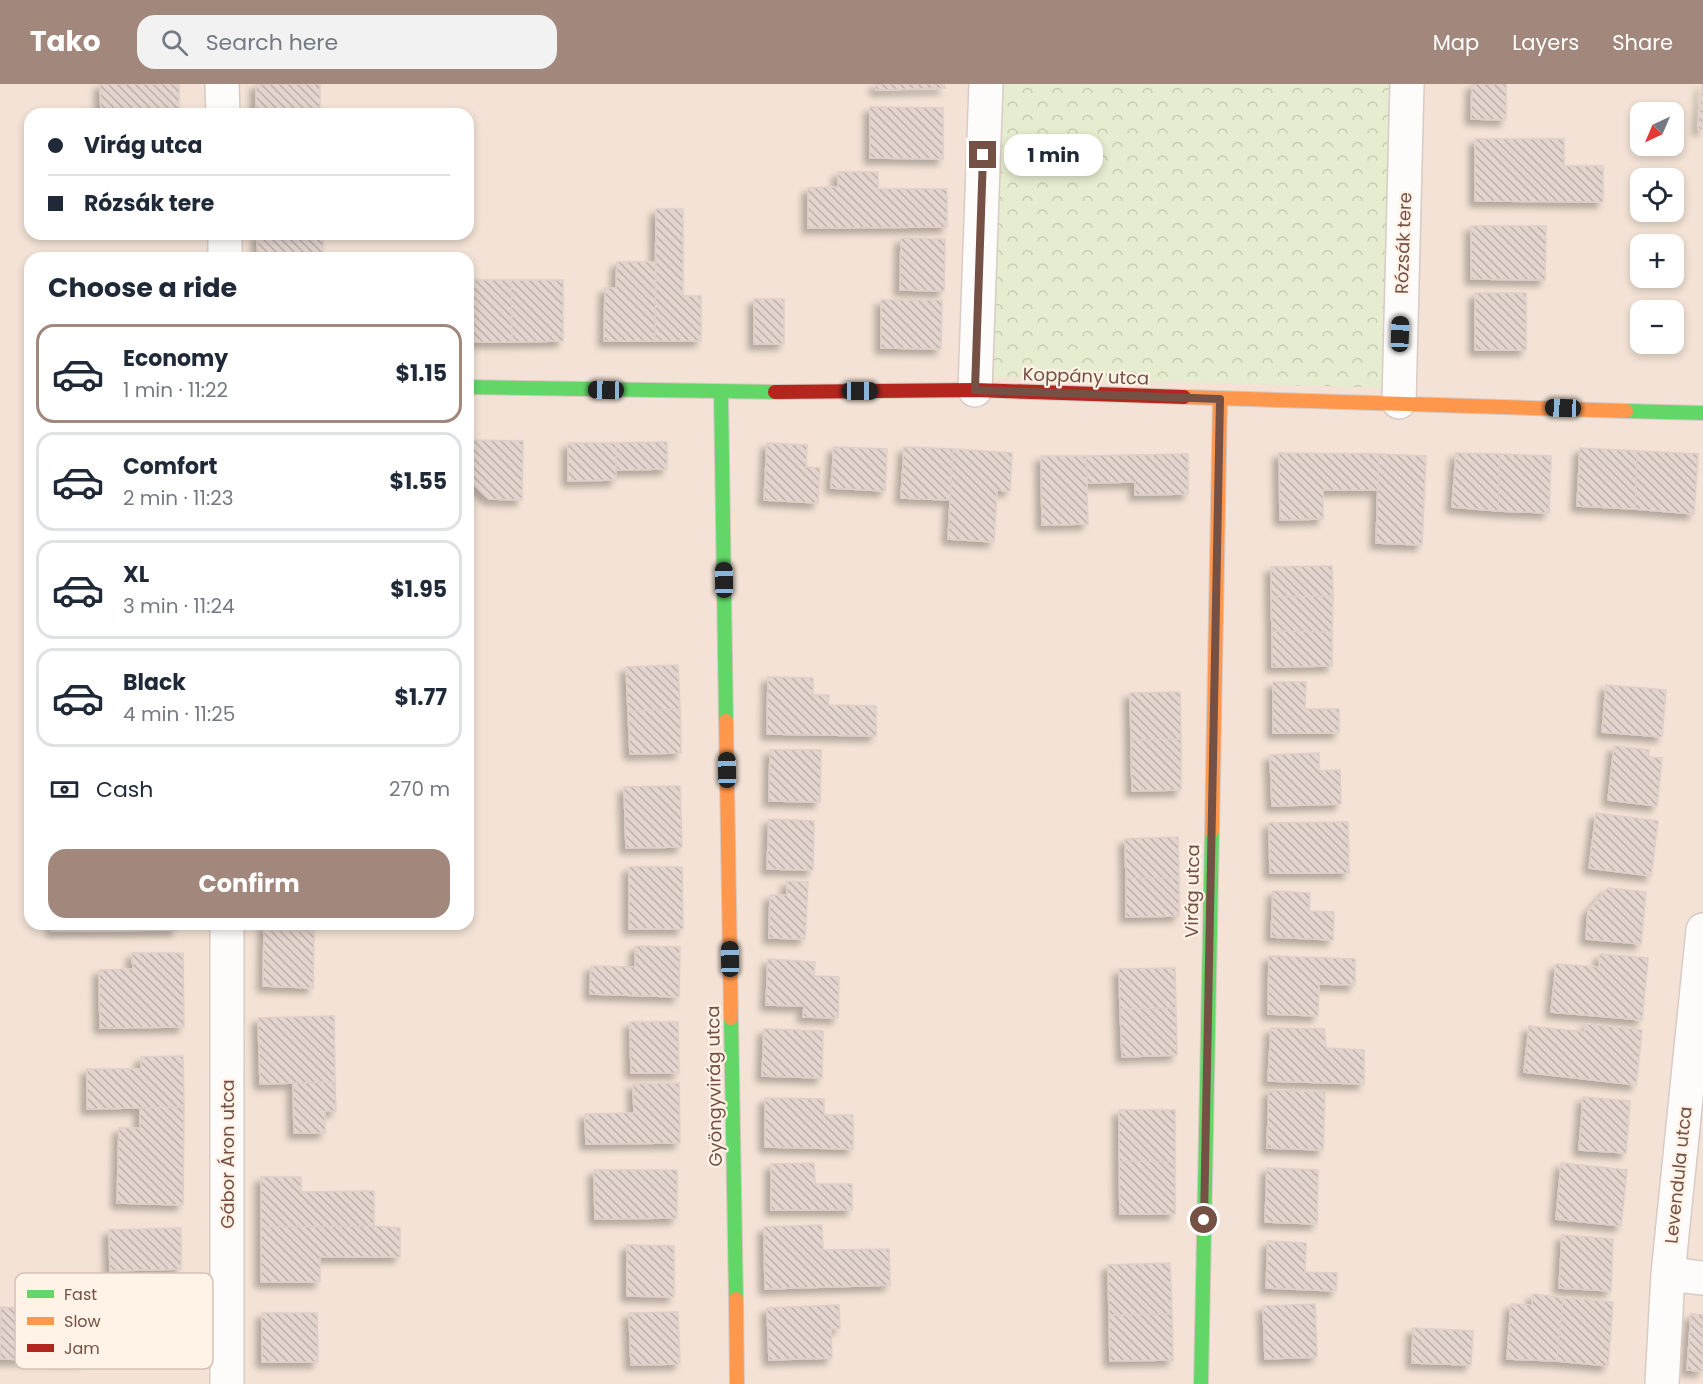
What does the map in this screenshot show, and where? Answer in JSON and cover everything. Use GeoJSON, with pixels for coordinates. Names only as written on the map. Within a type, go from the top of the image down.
{"type":"FeatureCollection","features":[{"type":"Feature","properties":{"kind":"street"},"geometry":{"type":"LineString","coordinates":[[222,84],[223,108]]}},
{"type":"Feature","properties":{"kind":"street"},"geometry":{"type":"LineString","coordinates":[[975,390],[986,84]]}},
{"type":"Feature","properties":{"kind":"street","name":"Rózsák tere"},"geometry":{"type":"LineString","coordinates":[[1399,402],[1407,84]]}},
{"type":"Feature","properties":{"kind":"street","name":"Koppány utca"},"geometry":{"type":"LineString","coordinates":[[474,387],[721,392],[975,390],[1703,413]]}},
{"type":"Feature","properties":{"kind":"street","name":"Gyöngyvirág utca"},"geometry":{"type":"LineString","coordinates":[[721,392],[737,1384]]}},
{"type":"Feature","properties":{"kind":"street","name":"Virág utca"},"geometry":{"type":"LineString","coordinates":[[1201,1384],[1220,399]]}},
{"type":"Feature","properties":{"kind":"street","name":"Gábor Áron utca"},"geometry":{"type":"LineString","coordinates":[[227,930],[227,1384]]}},
{"type":"Feature","properties":{"kind":"street","name":"Levendula utca"},"geometry":{"type":"LineString","coordinates":[[1662,1384],[1668,1274],[1703,930]]}},
{"type":"Feature","properties":{"kind":"street"},"geometry":{"type":"LineString","coordinates":[[1668,1274],[1703,1278]]}},
{"type":"Feature","properties":{"kind":"shaded area"},"geometry":{"type":"Polygon","coordinates":[[[0,84],[1703,84],[1703,1384],[0,1384],[0,84]]]}},
{"type":"Feature","properties":{"kind":"green space"},"geometry":{"type":"Polygon","coordinates":[[[999,84],[1392,84],[1386,388],[987,377],[999,84]]]}},
{"type":"Feature","properties":{"kind":"building"},"geometry":{"type":"Polygon","coordinates":[[[100,84],[179,84],[179,108],[101,108],[100,84]]]}},
{"type":"Feature","properties":{"kind":"building"},"geometry":{"type":"Polygon","coordinates":[[[256,84],[320,84],[320,108],[256,108],[256,84]]]}},
{"type":"Feature","properties":{"kind":"building"},"geometry":{"type":"Polygon","coordinates":[[[875,84],[944,84],[945,88],[876,90],[875,84]]]}},
{"type":"Feature","properties":{"kind":"building"},"geometry":{"type":"Polygon","coordinates":[[[1472,84],[1506,84],[1506,120],[1471,119],[1472,84]]]}},
{"type":"Feature","properties":{"kind":"building"},"geometry":{"type":"Polygon","coordinates":[[[1703,84],[1703,130],[1698,129],[1703,84]]]}},
{"type":"Feature","properties":{"kind":"building"},"geometry":{"type":"Polygon","coordinates":[[[870,107],[943,108],[943,159],[870,158],[870,107]]]}},
{"type":"Feature","properties":{"kind":"building"},"geometry":{"type":"Polygon","coordinates":[[[1475,139],[1564,139],[1564,166],[1603,166],[1603,202],[1475,201],[1475,139]]]}},
{"type":"Feature","properties":{"kind":"building"},"geometry":{"type":"Polygon","coordinates":[[[838,172],[878,172],[878,189],[947,189],[947,227],[808,228],[808,188],[838,187],[838,172]]]}},
{"type":"Feature","properties":{"kind":"building"},"geometry":{"type":"Polygon","coordinates":[[[656,209],[683,209],[683,296],[701,296],[701,341],[655,341],[656,209]]]}},
{"type":"Feature","properties":{"kind":"building"},"geometry":{"type":"Polygon","coordinates":[[[1471,226],[1546,226],[1545,280],[1471,279],[1471,226]]]}},
{"type":"Feature","properties":{"kind":"building"},"geometry":{"type":"Polygon","coordinates":[[[901,238],[945,239],[944,291],[900,290],[901,238]]]}},
{"type":"Feature","properties":{"kind":"building"},"geometry":{"type":"Polygon","coordinates":[[[257,240],[323,240],[323,252],[258,252],[257,240]]]}},
{"type":"Feature","properties":{"kind":"building"},"geometry":{"type":"Polygon","coordinates":[[[617,262],[656,262],[655,341],[604,341],[605,288],[616,288],[617,262]]]}},
{"type":"Feature","properties":{"kind":"building"},"geometry":{"type":"Polygon","coordinates":[[[474,280],[511,280],[512,342],[474,342],[474,280]]]}},
{"type":"Feature","properties":{"kind":"building"},"geometry":{"type":"Polygon","coordinates":[[[511,280],[563,280],[563,341],[512,342],[511,280]]]}},
{"type":"Feature","properties":{"kind":"building"},"geometry":{"type":"Polygon","coordinates":[[[1475,293],[1526,293],[1526,350],[1475,350],[1475,293]]]}},
{"type":"Feature","properties":{"kind":"building"},"geometry":{"type":"Polygon","coordinates":[[[754,299],[784,299],[784,344],[754,344],[754,299]]]}},
{"type":"Feature","properties":{"kind":"building"},"geometry":{"type":"Polygon","coordinates":[[[881,300],[942,300],[941,349],[881,348],[881,300]]]}},
{"type":"Feature","properties":{"kind":"building"},"geometry":{"type":"Polygon","coordinates":[[[474,440],[523,441],[522,500],[489,499],[474,485],[474,440]]]}},
{"type":"Feature","properties":{"kind":"building"},"geometry":{"type":"Polygon","coordinates":[[[667,442],[667,469],[616,470],[616,443],[667,442]]]}},
{"type":"Feature","properties":{"kind":"building"},"geometry":{"type":"Polygon","coordinates":[[[568,443],[616,443],[616,480],[568,481],[568,443]]]}},
{"type":"Feature","properties":{"kind":"building"},"geometry":{"type":"Polygon","coordinates":[[[767,443],[807,445],[806,467],[820,468],[818,503],[764,500],[767,443]]]}},
{"type":"Feature","properties":{"kind":"building"},"geometry":{"type":"Polygon","coordinates":[[[834,447],[887,449],[885,491],[831,488],[834,447]]]}},
{"type":"Feature","properties":{"kind":"building"},"geometry":{"type":"Polygon","coordinates":[[[904,447],[953,449],[950,500],[901,498],[904,447]]]}},
{"type":"Feature","properties":{"kind":"building"},"geometry":{"type":"Polygon","coordinates":[[[1580,448],[1637,451],[1635,509],[1577,506],[1580,448]]]}},
{"type":"Feature","properties":{"kind":"building"},"geometry":{"type":"Polygon","coordinates":[[[953,449],[1012,453],[1010,491],[997,490],[994,542],[948,539],[953,449]]]}},
{"type":"Feature","properties":{"kind":"building"},"geometry":{"type":"Polygon","coordinates":[[[1637,451],[1698,454],[1694,514],[1635,509],[1637,451]]]}},
{"type":"Feature","properties":{"kind":"building"},"geometry":{"type":"Polygon","coordinates":[[[1279,453],[1379,454],[1378,490],[1323,490],[1323,519],[1280,520],[1279,453]]]}},
{"type":"Feature","properties":{"kind":"building"},"geometry":{"type":"Polygon","coordinates":[[[1456,453],[1500,454],[1498,511],[1452,507],[1456,453]]]}},
{"type":"Feature","properties":{"kind":"building"},"geometry":{"type":"Polygon","coordinates":[[[1188,454],[1188,494],[1135,495],[1135,482],[1087,483],[1086,456],[1188,454]]]}},
{"type":"Feature","properties":{"kind":"building"},"geometry":{"type":"Polygon","coordinates":[[[1379,454],[1426,456],[1422,545],[1376,543],[1379,454]]]}},
{"type":"Feature","properties":{"kind":"building"},"geometry":{"type":"Polygon","coordinates":[[[1500,454],[1551,456],[1549,513],[1498,511],[1500,454]]]}},
{"type":"Feature","properties":{"kind":"building"},"geometry":{"type":"Polygon","coordinates":[[[1041,456],[1086,456],[1088,524],[1042,525],[1041,456]]]}},
{"type":"Feature","properties":{"kind":"building"},"geometry":{"type":"Polygon","coordinates":[[[1332,566],[1333,596],[1271,597],[1271,567],[1332,566]]]}},
{"type":"Feature","properties":{"kind":"building"},"geometry":{"type":"Polygon","coordinates":[[[1333,596],[1332,632],[1272,631],[1271,597],[1333,596]]]}},
{"type":"Feature","properties":{"kind":"building"},"geometry":{"type":"Polygon","coordinates":[[[1272,631],[1332,632],[1332,666],[1272,667],[1272,631]]]}},
{"type":"Feature","properties":{"kind":"building"},"geometry":{"type":"Polygon","coordinates":[[[678,665],[680,709],[628,711],[626,667],[678,665]]]}},
{"type":"Feature","properties":{"kind":"building"},"geometry":{"type":"Polygon","coordinates":[[[768,677],[813,678],[813,695],[829,695],[828,705],[876,706],[876,736],[767,734],[768,677]]]}},
{"type":"Feature","properties":{"kind":"building"},"geometry":{"type":"Polygon","coordinates":[[[1273,682],[1306,682],[1305,709],[1339,709],[1339,733],[1273,733],[1273,682]]]}},
{"type":"Feature","properties":{"kind":"building"},"geometry":{"type":"Polygon","coordinates":[[[1606,685],[1666,690],[1662,737],[1602,732],[1606,685]]]}},
{"type":"Feature","properties":{"kind":"building"},"geometry":{"type":"Polygon","coordinates":[[[1180,692],[1181,739],[1131,740],[1130,693],[1180,692]]]}},
{"type":"Feature","properties":{"kind":"building"},"geometry":{"type":"Polygon","coordinates":[[[680,709],[681,753],[630,754],[628,711],[680,709]]]}},
{"type":"Feature","properties":{"kind":"building"},"geometry":{"type":"Polygon","coordinates":[[[1181,739],[1181,790],[1132,791],[1131,740],[1181,739]]]}},
{"type":"Feature","properties":{"kind":"building"},"geometry":{"type":"Polygon","coordinates":[[[1614,746],[1649,750],[1649,757],[1662,758],[1657,806],[1608,800],[1614,746]]]}},
{"type":"Feature","properties":{"kind":"building"},"geometry":{"type":"Polygon","coordinates":[[[770,750],[821,750],[820,802],[769,801],[770,750]]]}},
{"type":"Feature","properties":{"kind":"building"},"geometry":{"type":"Polygon","coordinates":[[[1319,753],[1319,771],[1340,770],[1341,804],[1272,806],[1270,755],[1319,753]]]}},
{"type":"Feature","properties":{"kind":"building"},"geometry":{"type":"Polygon","coordinates":[[[680,786],[682,847],[626,848],[624,787],[680,786]]]}},
{"type":"Feature","properties":{"kind":"building"},"geometry":{"type":"Polygon","coordinates":[[[1596,813],[1658,821],[1651,876],[1589,868],[1596,813]]]}},
{"type":"Feature","properties":{"kind":"building"},"geometry":{"type":"Polygon","coordinates":[[[769,819],[814,821],[813,870],[767,869],[769,819]]]}},
{"type":"Feature","properties":{"kind":"building"},"geometry":{"type":"Polygon","coordinates":[[[1348,822],[1349,873],[1270,873],[1269,823],[1348,822]]]}},
{"type":"Feature","properties":{"kind":"building"},"geometry":{"type":"Polygon","coordinates":[[[1178,837],[1179,878],[1126,878],[1125,839],[1178,837]]]}},
{"type":"Feature","properties":{"kind":"building"},"geometry":{"type":"Polygon","coordinates":[[[629,867],[682,867],[683,929],[629,929],[629,867]]]}},
{"type":"Feature","properties":{"kind":"building"},"geometry":{"type":"Polygon","coordinates":[[[1126,878],[1179,878],[1179,916],[1126,917],[1126,878]]]}},
{"type":"Feature","properties":{"kind":"building"},"geometry":{"type":"Polygon","coordinates":[[[787,881],[808,882],[805,939],[769,938],[770,895],[787,895],[787,881]]]}},
{"type":"Feature","properties":{"kind":"building"},"geometry":{"type":"Polygon","coordinates":[[[1608,888],[1646,892],[1641,944],[1586,939],[1588,911],[1608,888]]]}},
{"type":"Feature","properties":{"kind":"building"},"geometry":{"type":"Polygon","coordinates":[[[1273,891],[1310,893],[1309,911],[1334,912],[1333,940],[1271,937],[1273,891]]]}},
{"type":"Feature","properties":{"kind":"building"},"geometry":{"type":"Polygon","coordinates":[[[52,930],[178,930],[52,931],[52,930]]]}},
{"type":"Feature","properties":{"kind":"building"},"geometry":{"type":"Polygon","coordinates":[[[264,930],[314,930],[314,932],[264,930]]]}},
{"type":"Feature","properties":{"kind":"building"},"geometry":{"type":"Polygon","coordinates":[[[264,930],[314,932],[313,988],[263,986],[264,930]]]}},
{"type":"Feature","properties":{"kind":"building"},"geometry":{"type":"Polygon","coordinates":[[[636,946],[680,947],[679,997],[590,994],[591,966],[635,967],[636,946]]]}},
{"type":"Feature","properties":{"kind":"building"},"geometry":{"type":"Polygon","coordinates":[[[132,953],[183,953],[184,1027],[100,1028],[99,970],[133,969],[132,953]]]}},
{"type":"Feature","properties":{"kind":"building"},"geometry":{"type":"Polygon","coordinates":[[[1600,954],[1648,958],[1642,1020],[1551,1012],[1556,964],[1599,967],[1600,954]]]}},
{"type":"Feature","properties":{"kind":"building"},"geometry":{"type":"Polygon","coordinates":[[[1269,956],[1355,959],[1355,985],[1319,984],[1318,1016],[1268,1014],[1269,956]]]}},
{"type":"Feature","properties":{"kind":"building"},"geometry":{"type":"Polygon","coordinates":[[[768,959],[815,962],[814,976],[839,977],[838,1018],[803,1017],[804,1006],[766,1005],[768,959]]]}},
{"type":"Feature","properties":{"kind":"building"},"geometry":{"type":"Polygon","coordinates":[[[1175,968],[1176,1008],[1120,1009],[1119,969],[1175,968]]]}},
{"type":"Feature","properties":{"kind":"building"},"geometry":{"type":"Polygon","coordinates":[[[1176,1008],[1177,1055],[1122,1057],[1120,1009],[1176,1008]]]}},
{"type":"Feature","properties":{"kind":"building"},"geometry":{"type":"Polygon","coordinates":[[[334,1016],[335,1082],[260,1084],[258,1018],[334,1016]]]}},
{"type":"Feature","properties":{"kind":"building"},"geometry":{"type":"Polygon","coordinates":[[[630,1022],[678,1022],[679,1073],[631,1073],[630,1022]]]}},
{"type":"Feature","properties":{"kind":"building"},"geometry":{"type":"Polygon","coordinates":[[[1586,1024],[1642,1030],[1636,1085],[1524,1072],[1529,1026],[1585,1032],[1586,1024]]]}},
{"type":"Feature","properties":{"kind":"building"},"geometry":{"type":"Polygon","coordinates":[[[1271,1028],[1324,1029],[1326,1048],[1364,1050],[1364,1084],[1268,1081],[1271,1028]]]}},
{"type":"Feature","properties":{"kind":"building"},"geometry":{"type":"Polygon","coordinates":[[[764,1029],[823,1031],[822,1078],[762,1076],[764,1029]]]}},
{"type":"Feature","properties":{"kind":"building"},"geometry":{"type":"Polygon","coordinates":[[[183,1056],[184,1107],[87,1109],[87,1069],[141,1069],[141,1057],[183,1056]]]}},
{"type":"Feature","properties":{"kind":"building"},"geometry":{"type":"Polygon","coordinates":[[[335,1082],[336,1111],[325,1111],[325,1133],[294,1133],[293,1083],[335,1082]]]}},
{"type":"Feature","properties":{"kind":"building"},"geometry":{"type":"Polygon","coordinates":[[[679,1083],[680,1143],[586,1144],[585,1114],[634,1113],[633,1084],[679,1083]]]}},
{"type":"Feature","properties":{"kind":"building"},"geometry":{"type":"Polygon","coordinates":[[[1269,1090],[1325,1092],[1323,1150],[1267,1148],[1269,1090]]]}},
{"type":"Feature","properties":{"kind":"building"},"geometry":{"type":"Polygon","coordinates":[[[1583,1097],[1630,1101],[1626,1153],[1579,1150],[1583,1097]]]}},
{"type":"Feature","properties":{"kind":"building"},"geometry":{"type":"Polygon","coordinates":[[[765,1098],[824,1099],[824,1115],[853,1115],[853,1149],[765,1147],[765,1098]]]}},
{"type":"Feature","properties":{"kind":"building"},"geometry":{"type":"Polygon","coordinates":[[[184,1107],[183,1205],[117,1203],[119,1128],[140,1128],[140,1108],[184,1107]]]}},
{"type":"Feature","properties":{"kind":"building"},"geometry":{"type":"Polygon","coordinates":[[[1119,1110],[1175,1110],[1175,1162],[1119,1161],[1119,1110]]]}},
{"type":"Feature","properties":{"kind":"building"},"geometry":{"type":"Polygon","coordinates":[[[1119,1161],[1175,1162],[1175,1214],[1120,1214],[1119,1161]]]}},
{"type":"Feature","properties":{"kind":"building"},"geometry":{"type":"Polygon","coordinates":[[[814,1163],[815,1184],[852,1184],[852,1210],[771,1210],[771,1164],[814,1163]]]}},
{"type":"Feature","properties":{"kind":"building"},"geometry":{"type":"Polygon","coordinates":[[[1561,1163],[1627,1170],[1621,1226],[1556,1219],[1561,1163]]]}},
{"type":"Feature","properties":{"kind":"building"},"geometry":{"type":"Polygon","coordinates":[[[1267,1168],[1318,1170],[1317,1224],[1265,1222],[1267,1168]]]}},
{"type":"Feature","properties":{"kind":"building"},"geometry":{"type":"Polygon","coordinates":[[[594,1170],[677,1170],[677,1218],[595,1219],[594,1170]]]}},
{"type":"Feature","properties":{"kind":"building"},"geometry":{"type":"Polygon","coordinates":[[[261,1177],[301,1177],[301,1192],[374,1191],[374,1226],[261,1227],[261,1177]]]}},
{"type":"Feature","properties":{"kind":"building"},"geometry":{"type":"Polygon","coordinates":[[[822,1225],[823,1250],[889,1249],[890,1285],[765,1289],[764,1227],[822,1225]]]}},
{"type":"Feature","properties":{"kind":"building"},"geometry":{"type":"Polygon","coordinates":[[[374,1226],[400,1228],[400,1257],[320,1257],[320,1282],[261,1282],[261,1227],[374,1226]]]}},
{"type":"Feature","properties":{"kind":"building"},"geometry":{"type":"Polygon","coordinates":[[[181,1228],[181,1269],[110,1271],[109,1230],[181,1228]]]}},
{"type":"Feature","properties":{"kind":"building"},"geometry":{"type":"Polygon","coordinates":[[[1562,1235],[1613,1239],[1611,1291],[1559,1288],[1562,1235]]]}},
{"type":"Feature","properties":{"kind":"building"},"geometry":{"type":"Polygon","coordinates":[[[1268,1241],[1306,1243],[1305,1272],[1337,1273],[1336,1291],[1266,1288],[1268,1241]]]}},
{"type":"Feature","properties":{"kind":"building"},"geometry":{"type":"Polygon","coordinates":[[[627,1245],[674,1246],[674,1297],[627,1296],[627,1245]]]}},
{"type":"Feature","properties":{"kind":"building"},"geometry":{"type":"Polygon","coordinates":[[[1170,1263],[1172,1314],[1109,1315],[1108,1265],[1170,1263]]]}},
{"type":"Feature","properties":{"kind":"building"},"geometry":{"type":"Polygon","coordinates":[[[1533,1294],[1563,1298],[1557,1361],[1507,1359],[1511,1304],[1532,1305],[1533,1294]]]}},
{"type":"Feature","properties":{"kind":"building"},"geometry":{"type":"Polygon","coordinates":[[[1563,1298],[1613,1302],[1608,1366],[1557,1361],[1563,1298]]]}},
{"type":"Feature","properties":{"kind":"building"},"geometry":{"type":"Polygon","coordinates":[[[1315,1304],[1317,1357],[1265,1359],[1263,1306],[1315,1304]]]}},
{"type":"Feature","properties":{"kind":"building"},"geometry":{"type":"Polygon","coordinates":[[[839,1305],[840,1328],[831,1329],[832,1358],[769,1360],[767,1308],[839,1305]]]}},
{"type":"Feature","properties":{"kind":"building"},"geometry":{"type":"Polygon","coordinates":[[[1,1307],[15,1308],[15,1359],[0,1359],[1,1307]]]}},
{"type":"Feature","properties":{"kind":"building"},"geometry":{"type":"Polygon","coordinates":[[[678,1312],[680,1364],[631,1365],[629,1313],[678,1312]]]}},
{"type":"Feature","properties":{"kind":"building"},"geometry":{"type":"Polygon","coordinates":[[[262,1313],[317,1313],[318,1362],[262,1362],[262,1313]]]}},
{"type":"Feature","properties":{"kind":"building"},"geometry":{"type":"Polygon","coordinates":[[[1172,1314],[1173,1360],[1110,1361],[1109,1315],[1172,1314]]]}},
{"type":"Feature","properties":{"kind":"building"},"geometry":{"type":"Polygon","coordinates":[[[1691,1314],[1703,1315],[1703,1371],[1687,1370],[1691,1314]]]}},
{"type":"Feature","properties":{"kind":"building"},"geometry":{"type":"Polygon","coordinates":[[[1413,1328],[1473,1331],[1471,1365],[1412,1363],[1413,1328]]]}},
{"type":"Feature","properties":{"kind":"traffic: fast"},"geometry":{"type":"LineString","coordinates":[[474,387],[775,392]]}},
{"type":"Feature","properties":{"kind":"traffic: fast"},"geometry":{"type":"LineString","coordinates":[[721,392],[726,721]]}},
{"type":"Feature","properties":{"kind":"traffic: fast"},"geometry":{"type":"LineString","coordinates":[[1626,411],[1703,413]]}},
{"type":"Feature","properties":{"kind":"traffic: fast"},"geometry":{"type":"LineString","coordinates":[[1201,1384],[1212,831]]}},
{"type":"Feature","properties":{"kind":"traffic: fast"},"geometry":{"type":"LineString","coordinates":[[731,1018],[736,1299]]}},
{"type":"Feature","properties":{"kind":"traffic: slow"},"geometry":{"type":"LineString","coordinates":[[1184,397],[1626,411]]}},
{"type":"Feature","properties":{"kind":"traffic: slow"},"geometry":{"type":"LineString","coordinates":[[1212,831],[1220,399]]}},
{"type":"Feature","properties":{"kind":"traffic: slow"},"geometry":{"type":"LineString","coordinates":[[726,721],[731,1018]]}},
{"type":"Feature","properties":{"kind":"traffic: slow"},"geometry":{"type":"LineString","coordinates":[[736,1299],[737,1384]]}},
{"type":"Feature","properties":{"kind":"traffic: jam"},"geometry":{"type":"LineString","coordinates":[[775,392],[975,390],[1184,397]]}},
{"type":"Feature","properties":{"kind":"route"},"geometry":{"type":"LineString","coordinates":[[983,155],[975,390],[1220,399],[1204,1220]]}}]}
